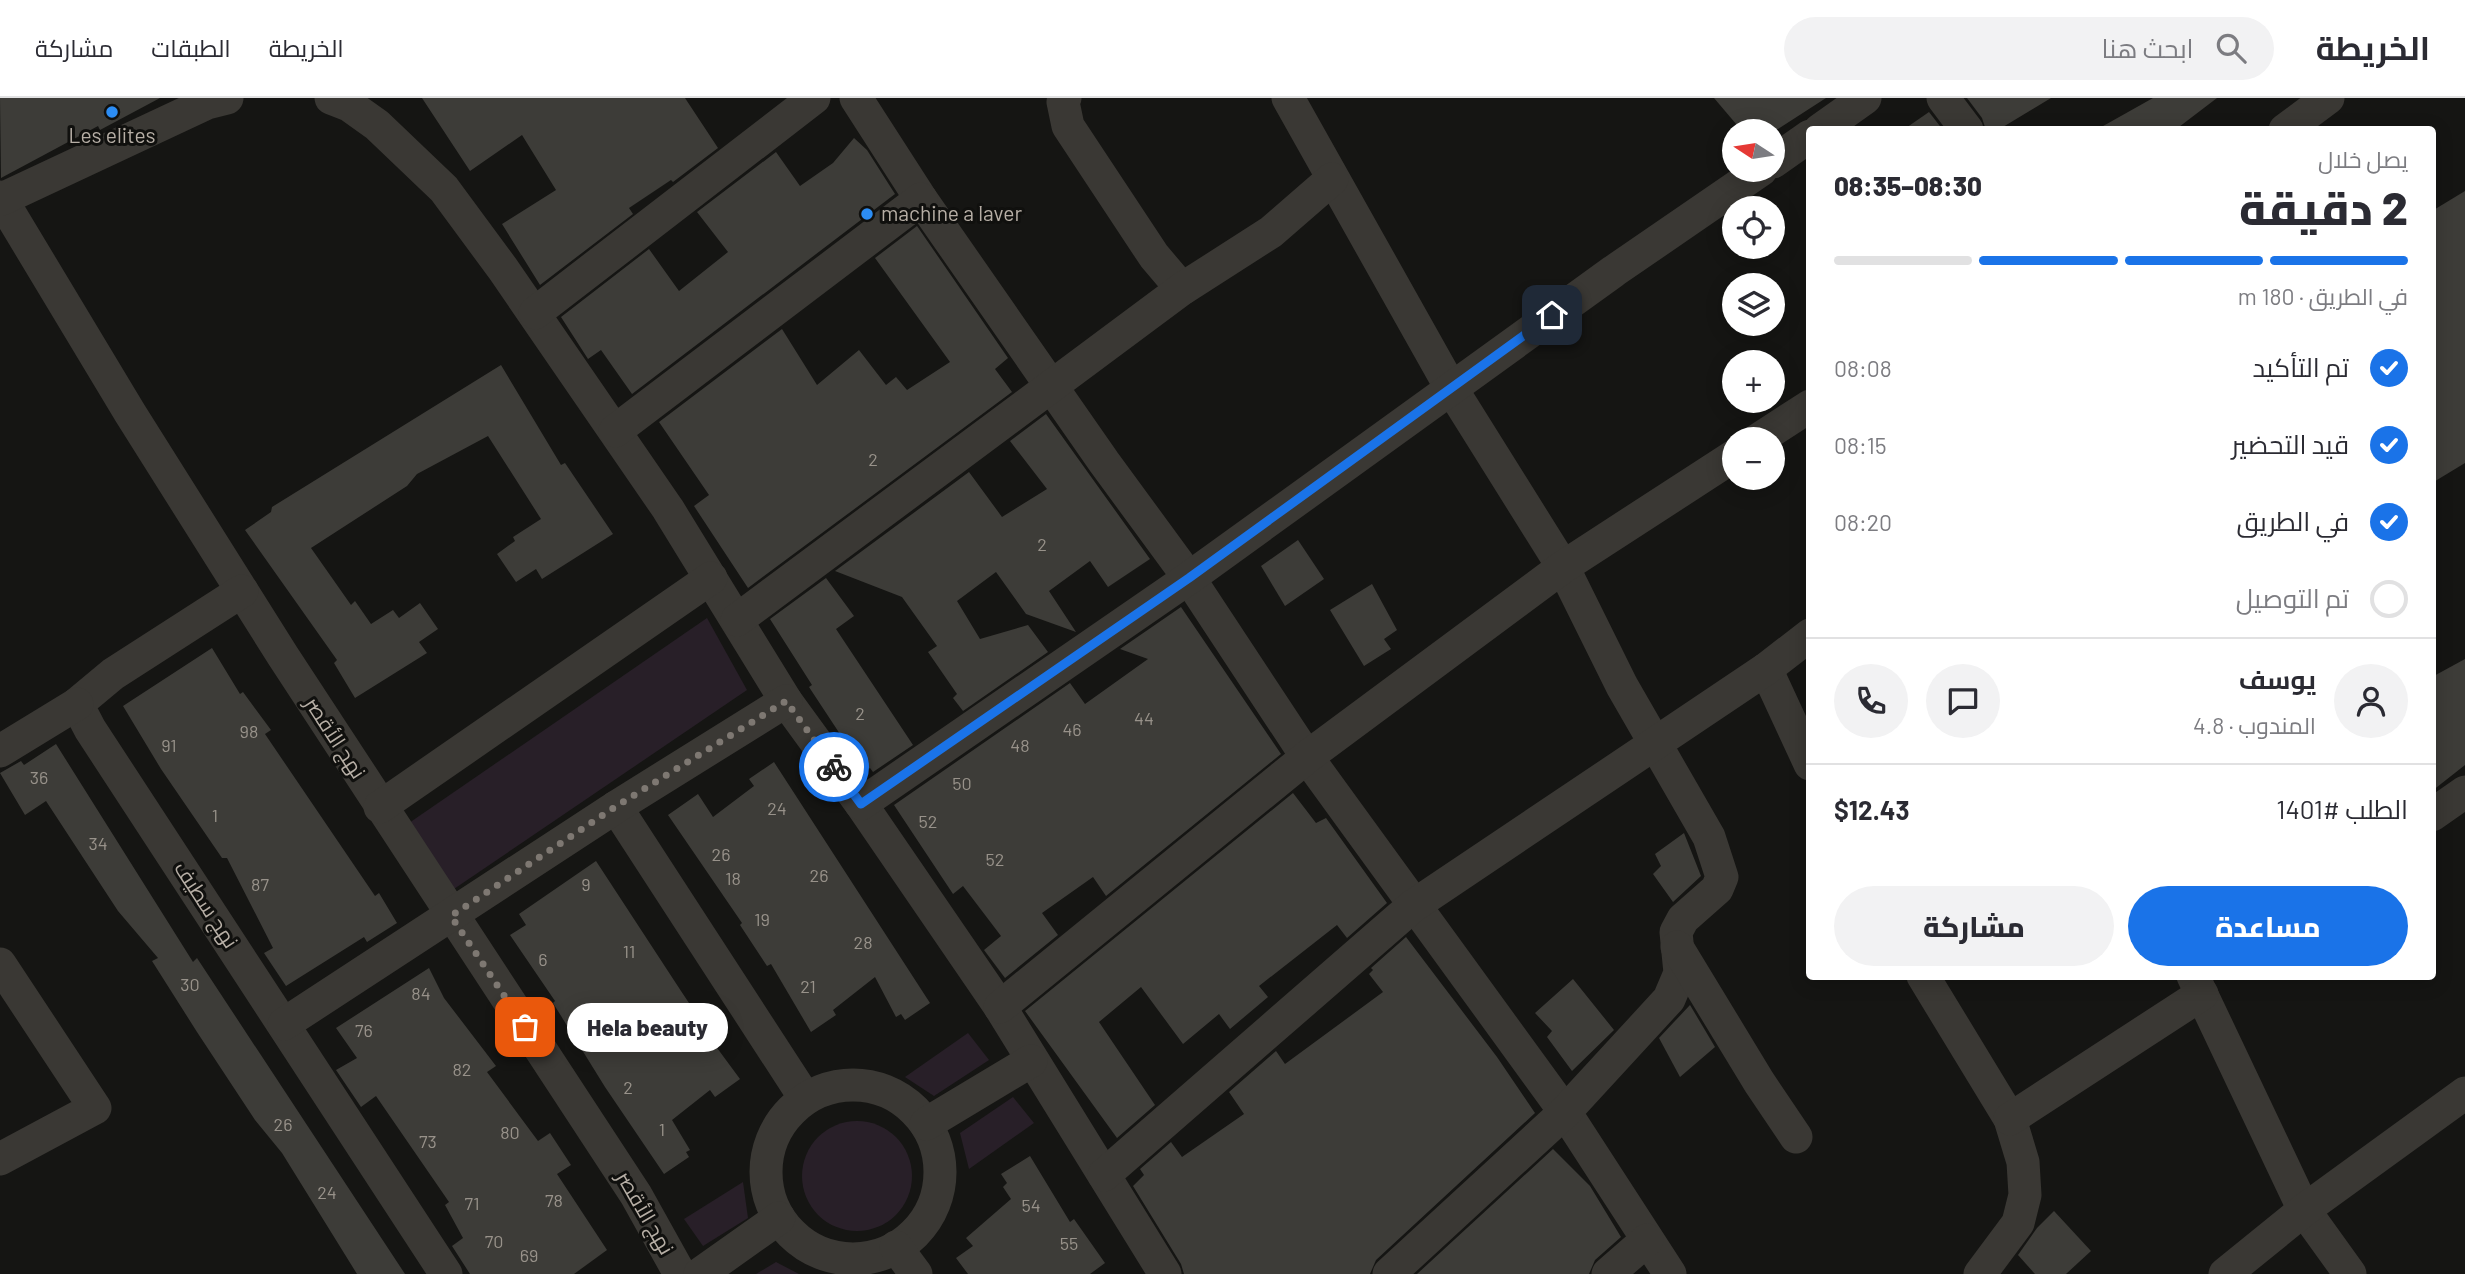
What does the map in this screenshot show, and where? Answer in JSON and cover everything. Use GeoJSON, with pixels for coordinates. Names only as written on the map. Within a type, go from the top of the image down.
{"type":"FeatureCollection","features":[{"type":"Feature","properties":{"kind":"street"},"geometry":{"type":"LineString","coordinates":[[1,198],[207,103],[227,98]]}},
{"type":"Feature","properties":{"kind":"street"},"geometry":{"type":"LineString","coordinates":[[331,98],[349,105],[377,125],[444,189],[535,313],[711,578],[786,701],[861,804],[1000,1007],[1166,1274]]}},
{"type":"Feature","properties":{"kind":"street"},"geometry":{"type":"LineString","coordinates":[[535,313],[814,98]]}},
{"type":"Feature","properties":{"kind":"street"},"geometry":{"type":"LineString","coordinates":[[856,98],[921,200],[1189,578],[1307,757],[1565,1112],[1670,1274]]}},
{"type":"Feature","properties":{"kind":"street"},"geometry":{"type":"LineString","coordinates":[[1065,98],[1063,102],[1068,126],[1154,256],[1182,289]]}},
{"type":"Feature","properties":{"kind":"street"},"geometry":{"type":"LineString","coordinates":[[1288,98],[1451,388],[1563,567],[1578,603],[1653,742],[1709,837],[1722,877],[1710,898],[1683,919],[1676,932],[1675,945],[1680,973],[1669,999],[1565,1112],[1389,1274]]}},
{"type":"Feature","properties":{"kind":"street"},"geometry":{"type":"LineString","coordinates":[[1826,126],[1865,98]]}},
{"type":"Feature","properties":{"kind":"street"},"geometry":{"type":"LineString","coordinates":[[1943,98],[1964,126]]}},
{"type":"Feature","properties":{"kind":"street"},"geometry":{"type":"LineString","coordinates":[[2290,126],[2328,98]]}},
{"type":"Feature","properties":{"kind":"street"},"geometry":{"type":"LineString","coordinates":[[1785,154],[1806,139]]}},
{"type":"Feature","properties":{"kind":"street"},"geometry":{"type":"LineString","coordinates":[[737,620],[1182,289],[1271,232],[1332,179]]}},
{"type":"Feature","properties":{"kind":"street"},"geometry":{"type":"LineString","coordinates":[[861,804],[1189,578],[1451,388],[1744,182]]}},
{"type":"Feature","properties":{"kind":"street","name":"نهج الأقصر"},"geometry":{"type":"LineString","coordinates":[[1,198],[242,591],[451,916],[636,1195],[680,1274]]}},
{"type":"Feature","properties":{"kind":"street"},"geometry":{"type":"LineString","coordinates":[[615,431],[921,200]]}},
{"type":"Feature","properties":{"kind":"street"},"geometry":{"type":"LineString","coordinates":[[1778,427],[1806,409]]}},
{"type":"Feature","properties":{"kind":"street"},"geometry":{"type":"LineString","coordinates":[[1000,1007],[1307,757],[1563,567],[1722,464]]}},
{"type":"Feature","properties":{"kind":"street"},"geometry":{"type":"LineString","coordinates":[[380,807],[711,578]]}},
{"type":"Feature","properties":{"kind":"street"},"geometry":{"type":"LineString","coordinates":[[0,751],[76,704],[113,674],[242,591]]}},
{"type":"Feature","properties":{"kind":"street"},"geometry":{"type":"LineString","coordinates":[[1104,1175],[1413,906],[1653,742],[1766,669],[1806,638]]}},
{"type":"Feature","properties":{"kind":"street"},"geometry":{"type":"LineString","coordinates":[[1766,669],[1806,755]]}},
{"type":"Feature","properties":{"kind":"street"},"geometry":{"type":"LineString","coordinates":[[284,1024],[615,807],[786,701]]}},
{"type":"Feature","properties":{"kind":"street","name":"نهج سطيف"},"geometry":{"type":"LineString","coordinates":[[76,704],[446,1274]]}},
{"type":"Feature","properties":{"kind":"street"},"geometry":{"type":"LineString","coordinates":[[2436,812],[2465,792]]}},
{"type":"Feature","properties":{"kind":"street"},"geometry":{"type":"LineString","coordinates":[[615,807],[806,1098]]}},
{"type":"Feature","properties":{"kind":"street"},"geometry":{"type":"LineString","coordinates":[[1675,945],[1796,1137]]}},
{"type":"Feature","properties":{"kind":"street"},"geometry":{"type":"LineString","coordinates":[[0,964],[96,1108],[0,1158]]}},
{"type":"Feature","properties":{"kind":"street"},"geometry":{"type":"LineString","coordinates":[[1925,980],[2010,1119],[2023,1163],[2025,1195],[2018,1223],[1980,1274]]}},
{"type":"Feature","properties":{"kind":"street"},"geometry":{"type":"LineString","coordinates":[[2010,1119],[2199,982],[2304,1210],[2350,1274]]}},
{"type":"Feature","properties":{"kind":"street"},"geometry":{"type":"LineString","coordinates":[[926,1124],[1031,1060]]}},
{"type":"Feature","properties":{"kind":"street"},"geometry":{"type":"LineString","coordinates":[[831,1087],[871,1087],[884,1090],[908,1104],[926,1124],[936,1145],[940,1169],[937,1192],[928,1214],[914,1233],[895,1247],[875,1256],[853,1259],[831,1256],[802,1241],[779,1218],[769,1197],[766,1175],[768,1153],[775,1131],[788,1113],[806,1098],[831,1087]]}},
{"type":"Feature","properties":{"kind":"street"},"geometry":{"type":"LineString","coordinates":[[2225,1274],[2304,1210],[2465,1093]]}},
{"type":"Feature","properties":{"kind":"street"},"geometry":{"type":"LineString","coordinates":[[700,1274],[779,1218]]}},
{"type":"Feature","properties":{"kind":"street"},"geometry":{"type":"LineString","coordinates":[[1608,1274],[1647,1240]]}},
{"type":"Feature","properties":{"kind":"street"},"geometry":{"type":"LineString","coordinates":[[895,1247],[916,1274]]}},
{"type":"Feature","properties":{"kind":"shaded area"},"geometry":{"type":"Polygon","coordinates":[[[707,618],[747,690],[451,891],[409,823],[707,618]]]}},
{"type":"Feature","properties":{"kind":"shaded area"},"geometry":{"type":"Polygon","coordinates":[[[968,1033],[989,1060],[934,1096],[905,1077],[968,1033]]]}},
{"type":"Feature","properties":{"kind":"shaded area"},"geometry":{"type":"Polygon","coordinates":[[[1013,1097],[1034,1123],[969,1169],[960,1133],[1013,1097]]]}},
{"type":"Feature","properties":{"kind":"shaded area"},"geometry":{"type":"Polygon","coordinates":[[[857,1121],[878,1126],[896,1137],[907,1155],[912,1176],[907,1197],[896,1215],[878,1226],[857,1231],[836,1226],[818,1215],[807,1197],[802,1176],[807,1155],[818,1137],[836,1126],[857,1121]]]}},
{"type":"Feature","properties":{"kind":"shaded area"},"geometry":{"type":"Polygon","coordinates":[[[743,1182],[748,1218],[703,1246],[684,1219],[743,1182]]]}},
{"type":"Feature","properties":{"kind":"shaded area"},"geometry":{"type":"Polygon","coordinates":[[[776,1262],[799,1274],[756,1274],[776,1262]]]}},
{"type":"Feature","properties":{"kind":"building"},"geometry":{"type":"Polygon","coordinates":[[[0,98],[160,98],[100,130],[98,126],[1,178],[0,98]]]}},
{"type":"Feature","properties":{"kind":"building"},"geometry":{"type":"Polygon","coordinates":[[[422,98],[685,98],[718,148],[673,182],[671,180],[629,208],[633,214],[540,285],[502,224],[556,190],[522,135],[470,171],[422,98]]]}},
{"type":"Feature","properties":{"kind":"building"},"geometry":{"type":"Polygon","coordinates":[[[1714,98],[1826,98],[1785,125],[1785,119],[1732,119],[1714,98]]]}},
{"type":"Feature","properties":{"kind":"building"},"geometry":{"type":"Polygon","coordinates":[[[1967,98],[2051,98],[2005,126],[1985,126],[1967,98]]]}},
{"type":"Feature","properties":{"kind":"building"},"geometry":{"type":"Polygon","coordinates":[[[2153,98],[2217,98],[2180,126],[2103,126],[2153,98]]]}},
{"type":"Feature","properties":{"kind":"building"},"geometry":{"type":"Polygon","coordinates":[[[1929,112],[1940,126],[1909,126],[1929,112]]]}},
{"type":"Feature","properties":{"kind":"building"},"geometry":{"type":"Polygon","coordinates":[[[854,138],[867,150],[895,194],[632,394],[601,350],[588,359],[561,317],[649,249],[679,291],[728,252],[697,212],[776,152],[800,186],[833,163],[854,138]]]}},
{"type":"Feature","properties":{"kind":"building"},"geometry":{"type":"Polygon","coordinates":[[[2465,191],[2465,463],[2436,481],[2436,209],[2465,191]]]}},
{"type":"Feature","properties":{"kind":"building"},"geometry":{"type":"Polygon","coordinates":[[[917,226],[1008,358],[995,369],[1012,392],[748,588],[694,506],[709,495],[659,422],[782,329],[817,385],[859,350],[886,385],[896,377],[907,390],[950,362],[875,258],[917,226]]]}},
{"type":"Feature","properties":{"kind":"building"},"geometry":{"type":"Polygon","coordinates":[[[501,365],[561,465],[565,463],[613,534],[542,579],[536,569],[516,582],[497,554],[515,541],[513,537],[541,519],[488,436],[417,474],[407,486],[311,548],[351,605],[355,601],[371,624],[393,610],[399,618],[420,603],[438,629],[419,642],[427,653],[355,698],[334,663],[337,660],[245,530],[271,512],[272,507],[501,365]]]}},
{"type":"Feature","properties":{"kind":"building"},"geometry":{"type":"Polygon","coordinates":[[[1046,414],[1150,559],[1108,587],[1090,561],[1049,591],[1076,632],[1026,614],[996,572],[957,601],[980,639],[1028,625],[1048,652],[963,711],[953,698],[957,694],[928,652],[937,646],[902,597],[835,571],[969,472],[1002,517],[1047,489],[1010,441],[1046,414]]]}},
{"type":"Feature","properties":{"kind":"building"},"geometry":{"type":"Polygon","coordinates":[[[1298,540],[1324,579],[1285,606],[1261,566],[1298,540]]]}},
{"type":"Feature","properties":{"kind":"building"},"geometry":{"type":"Polygon","coordinates":[[[826,578],[854,616],[836,629],[913,745],[873,772],[870,768],[865,772],[809,687],[812,685],[770,619],[826,578]]]}},
{"type":"Feature","properties":{"kind":"building"},"geometry":{"type":"Polygon","coordinates":[[[1372,584],[1397,630],[1384,639],[1391,649],[1364,666],[1330,610],[1372,584]]]}},
{"type":"Feature","properties":{"kind":"building"},"geometry":{"type":"Polygon","coordinates":[[[1181,607],[1281,754],[1106,896],[1093,877],[1042,913],[1058,935],[1005,978],[984,950],[1001,936],[963,886],[953,894],[894,805],[1070,683],[1085,704],[1148,659],[1120,649],[1181,607]]]}},
{"type":"Feature","properties":{"kind":"building"},"geometry":{"type":"Polygon","coordinates":[[[212,648],[240,694],[243,692],[271,730],[265,734],[375,896],[379,893],[397,923],[367,942],[364,937],[286,986],[264,953],[273,948],[227,858],[222,858],[161,769],[123,706],[212,648]]]}},
{"type":"Feature","properties":{"kind":"building"},"geometry":{"type":"Polygon","coordinates":[[[2465,659],[2465,765],[2436,788],[2436,675],[2465,659]]]}},
{"type":"Feature","properties":{"kind":"building"},"geometry":{"type":"Polygon","coordinates":[[[56,744],[193,962],[197,958],[405,1274],[357,1274],[282,1153],[255,1120],[152,961],[158,958],[118,911],[46,801],[25,815],[0,773],[21,761],[24,765],[56,744]]]}},
{"type":"Feature","properties":{"kind":"building"},"geometry":{"type":"Polygon","coordinates":[[[774,762],[930,1003],[905,1020],[901,1014],[896,1017],[875,977],[833,1010],[836,1015],[811,1032],[771,964],[767,966],[740,925],[742,923],[668,815],[698,794],[713,817],[754,786],[749,779],[774,762]]]}},
{"type":"Feature","properties":{"kind":"building"},"geometry":{"type":"Polygon","coordinates":[[[1293,793],[1316,823],[1326,818],[1387,903],[1347,938],[1337,925],[1259,986],[1268,997],[1230,1029],[1219,1014],[1183,1044],[1141,987],[1099,1022],[1155,1105],[1117,1138],[1025,1011],[1293,793]]]}},
{"type":"Feature","properties":{"kind":"building"},"geometry":{"type":"Polygon","coordinates":[[[1684,833],[1701,876],[1673,902],[1653,874],[1661,866],[1655,854],[1684,833]]]}},
{"type":"Feature","properties":{"kind":"building"},"geometry":{"type":"Polygon","coordinates":[[[596,861],[695,1012],[692,1014],[740,1079],[715,1097],[710,1090],[672,1120],[690,1150],[686,1152],[689,1157],[664,1174],[605,1087],[553,1003],[555,1001],[510,935],[526,925],[519,914],[596,861]]]}},
{"type":"Feature","properties":{"kind":"building"},"geometry":{"type":"Polygon","coordinates":[[[1406,937],[1497,1057],[1535,1113],[1376,1260],[1370,1274],[1184,1274],[1181,1264],[1133,1186],[1144,1175],[1140,1169],[1171,1142],[1182,1157],[1244,1114],[1229,1092],[1276,1051],[1285,1064],[1383,992],[1369,974],[1373,970],[1371,968],[1406,937]]]}},
{"type":"Feature","properties":{"kind":"building"},"geometry":{"type":"Polygon","coordinates":[[[429,968],[444,998],[496,1066],[487,1072],[538,1141],[550,1133],[571,1165],[557,1174],[607,1250],[574,1274],[470,1274],[452,1246],[463,1238],[445,1205],[449,1202],[376,1096],[361,1107],[336,1070],[357,1058],[336,1028],[429,968]]]}},
{"type":"Feature","properties":{"kind":"building"},"geometry":{"type":"Polygon","coordinates":[[[1573,979],[1614,1030],[1572,1071],[1547,1037],[1552,1031],[1535,1013],[1573,979]]]}},
{"type":"Feature","properties":{"kind":"building"},"geometry":{"type":"Polygon","coordinates":[[[1690,1005],[1715,1047],[1680,1077],[1659,1038],[1690,1005]]]}},
{"type":"Feature","properties":{"kind":"building"},"geometry":{"type":"Polygon","coordinates":[[[1553,1149],[1590,1186],[1621,1237],[1595,1260],[1589,1274],[1417,1274],[1553,1149]]]}},
{"type":"Feature","properties":{"kind":"building"},"geometry":{"type":"Polygon","coordinates":[[[1030,1156],[1070,1222],[1074,1219],[1105,1263],[1090,1274],[968,1274],[956,1258],[973,1246],[966,1238],[1011,1199],[1003,1187],[1007,1183],[1001,1174],[1030,1156]]]}},
{"type":"Feature","properties":{"kind":"building"},"geometry":{"type":"Polygon","coordinates":[[[2054,1211],[2091,1251],[2066,1274],[2035,1274],[2018,1255],[2037,1228],[2054,1211]]]}},
{"type":"Feature","properties":{"kind":"way so far"},"geometry":{"type":"LineString","coordinates":[[525,1027],[451,916],[615,807],[786,701],[834,767]]}},
{"type":"Feature","properties":{"kind":"place","name":"Les elites"},"geometry":{"type":"Point","coordinates":[112,112]}},
{"type":"Feature","properties":{"kind":"place","name":"machine a laver"},"geometry":{"type":"Point","coordinates":[867,214]}},
{"type":"Feature","properties":{"kind":"place","name":"Hela beauty"},"geometry":{"type":"Point","coordinates":[525,1027]}},
{"type":"Feature","properties":{"kind":"route"},"geometry":{"type":"LineString","coordinates":[[834,767],[861,804],[1189,578],[1552,315]]}}]}
